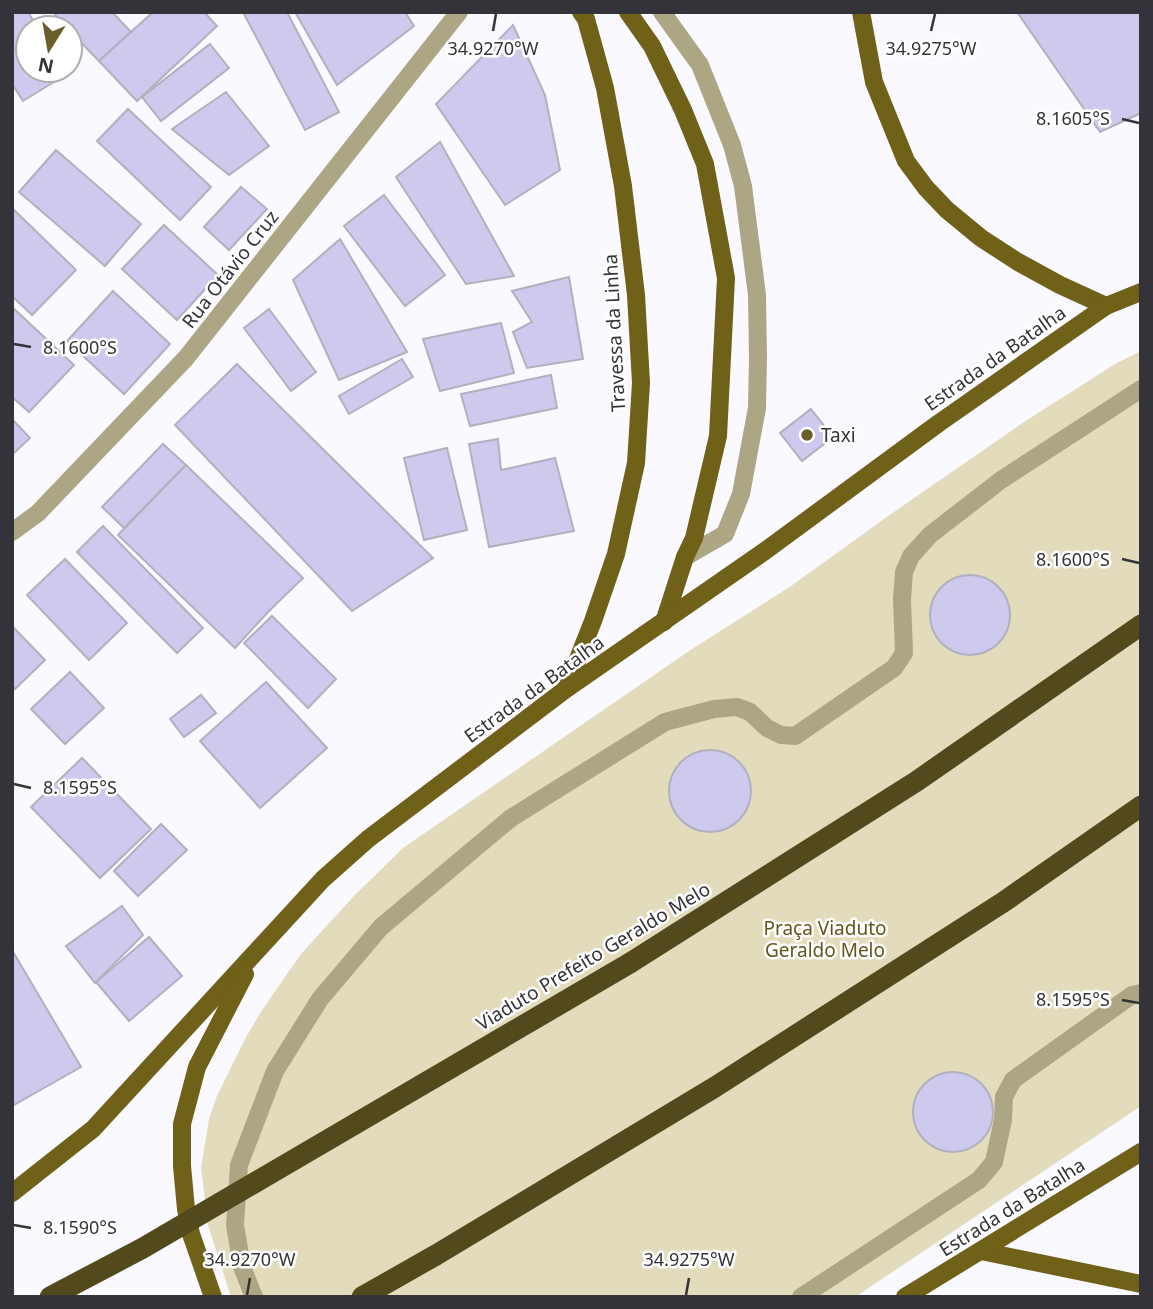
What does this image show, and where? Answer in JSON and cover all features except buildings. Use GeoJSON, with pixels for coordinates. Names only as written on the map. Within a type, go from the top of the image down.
{"type":"FeatureCollection","features":[{"type":"Feature","properties":{"kind":"highway","name":"Viaduto Prefeito Geraldo Melo"},"geometry":{"type":"LineString","coordinates":[[50,1297],[143,1248],[630,963],[917,781],[1141,625]]}},
{"type":"Feature","properties":{"kind":"highway"},"geometry":{"type":"LineString","coordinates":[[362,1297],[715,1087],[1006,901],[1141,806]]}},
{"type":"Feature","properties":{"kind":"main road","name":"Travessa da Linha"},"geometry":{"type":"LineString","coordinates":[[566,689],[616,554],[636,463],[641,383],[636,295],[623,186],[604,88],[582,12]]}},
{"type":"Feature","properties":{"kind":"main road"},"geometry":{"type":"LineString","coordinates":[[628,12],[652,47],[683,110],[705,164],[726,278],[718,436],[694,538],[685,556],[664,622]]}},
{"type":"Feature","properties":{"kind":"main road"},"geometry":{"type":"LineString","coordinates":[[861,12],[874,82],[906,161],[926,188],[947,210],[981,238],[1060,285],[1106,306]]}},
{"type":"Feature","properties":{"kind":"main road","name":"Estrada da Batalha"},"geometry":{"type":"LineString","coordinates":[[12,1193],[93,1129],[323,879],[368,839],[566,689],[765,551],[939,423],[1106,306],[1141,292]]}},
{"type":"Feature","properties":{"kind":"main road"},"geometry":{"type":"LineString","coordinates":[[213,1297],[188,1222],[182,1166],[182,1124],[197,1067],[256,952]]}},
{"type":"Feature","properties":{"kind":"main road","name":"Estrada da Batalha"},"geometry":{"type":"LineString","coordinates":[[905,1297],[1141,1152]]}},
{"type":"Feature","properties":{"kind":"main road"},"geometry":{"type":"LineString","coordinates":[[981,1251],[1141,1284]]}},
{"type":"Feature","properties":{"kind":"street","name":"Rua Otávio Cruz"},"geometry":{"type":"LineString","coordinates":[[12,532],[38,513],[186,358],[459,12]]}},
{"type":"Feature","properties":{"kind":"street"},"geometry":{"type":"LineString","coordinates":[[662,12],[700,65],[732,145],[743,186],[757,295],[757,408],[741,494],[725,534],[685,556]]}},
{"type":"Feature","properties":{"kind":"street"},"geometry":{"type":"LineString","coordinates":[[254,1297],[242,1267],[235,1225],[239,1165],[275,1071],[320,999],[381,927],[511,818],[665,722],[714,709],[737,707],[750,712],[767,728],[780,735],[795,736],[894,668],[904,653],[904,572],[911,556],[930,535],[1001,480],[1141,389]]}},
{"type":"Feature","properties":{"kind":"street"},"geometry":{"type":"LineString","coordinates":[[801,1297],[979,1180],[994,1162],[1003,1120],[1004,1097],[1013,1080],[1132,995],[1141,993]]}},
{"type":"Feature","properties":{"kind":"green space","name":"Praça Viaduto Geraldo Melo"},"geometry":{"type":"Polygon","coordinates":[[[1141,351],[1141,1106],[855,1297],[231,1297],[208,1225],[201,1168],[209,1119],[217,1096],[262,1010],[301,954],[353,897],[403,848],[689,651],[791,586],[1024,422],[1115,364],[1141,351]]]}},
{"type":"Feature","properties":{"kind":"place","name":"Taxi"},"geometry":{"type":"Point","coordinates":[807,435]}}]}
